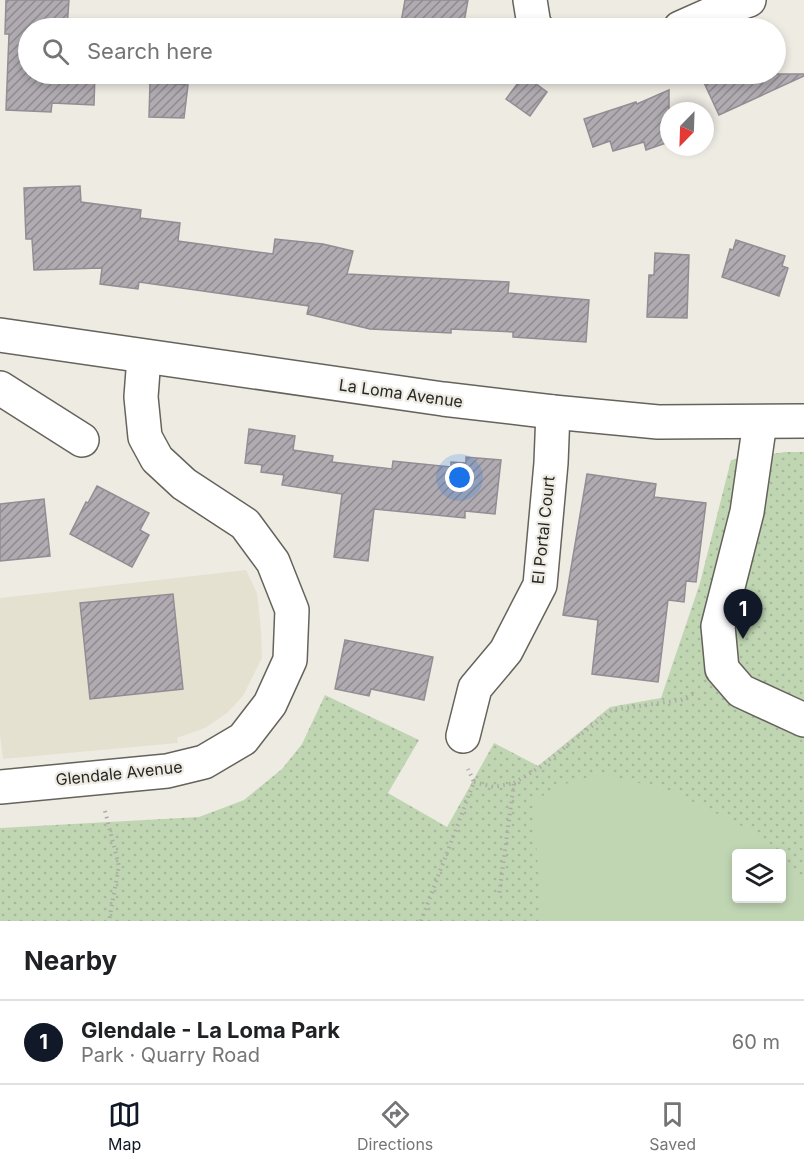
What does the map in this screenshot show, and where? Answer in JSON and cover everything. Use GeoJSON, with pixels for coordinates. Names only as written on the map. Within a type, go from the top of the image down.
{"type":"FeatureCollection","features":[{"type":"Feature","properties":{"kind":"street"},"geometry":{"type":"LineString","coordinates":[[530,0],[533,18]]}},
{"type":"Feature","properties":{"kind":"street"},"geometry":{"type":"LineString","coordinates":[[702,18],[748,0]]}},
{"type":"Feature","properties":{"kind":"street","name":"La Loma Avenue"},"geometry":{"type":"LineString","coordinates":[[0,335],[144,357],[553,412],[658,422],[804,421]]}},
{"type":"Feature","properties":{"kind":"street","name":"Glendale Avenue"},"geometry":{"type":"LineString","coordinates":[[0,787],[167,771],[204,762],[243,739],[270,704],[290,660],[292,610],[273,562],[245,524],[183,484],[157,459],[145,437],[141,397],[144,357]]}},
{"type":"Feature","properties":{"kind":"street"},"geometry":{"type":"LineString","coordinates":[[0,388],[82,440]]}},
{"type":"Feature","properties":{"kind":"street","name":"El Portal Court"},"geometry":{"type":"LineString","coordinates":[[463,736],[475,688],[506,651],[540,585],[551,463],[553,412]]}},
{"type":"Feature","properties":{"kind":"street"},"geometry":{"type":"LineString","coordinates":[[759,422],[747,512],[718,626],[722,669],[741,691],[804,720]]}},
{"type":"Feature","properties":{"kind":"path"},"geometry":{"type":"LineString","coordinates":[[421,921],[474,782],[494,787],[514,783],[540,766],[612,710],[681,700],[711,684],[722,669]]}},
{"type":"Feature","properties":{"kind":"path"},"geometry":{"type":"LineString","coordinates":[[96,777],[119,866],[109,921]]}},
{"type":"Feature","properties":{"kind":"path"},"geometry":{"type":"LineString","coordinates":[[499,895],[514,783]]}},
{"type":"Feature","properties":{"kind":"shaded area"},"geometry":{"type":"Polygon","coordinates":[[[246,570],[257,593],[262,658],[243,696],[227,713],[205,728],[177,738],[178,743],[3,759],[0,735],[0,598],[246,570]]]}},
{"type":"Feature","properties":{"kind":"green space"},"geometry":{"type":"Polygon","coordinates":[[[785,452],[804,452],[804,921],[0,921],[0,828],[199,817],[244,800],[282,769],[302,744],[325,695],[419,740],[388,793],[447,827],[494,743],[538,766],[610,707],[661,698],[700,583],[731,460],[785,452]]]}},
{"type":"Feature","properties":{"kind":"green space"},"geometry":{"type":"Polygon","coordinates":[[[601,774],[668,790],[752,831],[772,849],[732,849],[732,903],[786,903],[786,862],[804,879],[804,921],[542,921],[533,801],[565,784],[601,774]]]}},
{"type":"Feature","properties":{"kind":"building"},"geometry":{"type":"Polygon","coordinates":[[[6,0],[69,0],[68,18],[18,18],[18,84],[95,84],[94,105],[52,103],[51,112],[6,110],[9,34],[5,34],[6,0]]]}},
{"type":"Feature","properties":{"kind":"building"},"geometry":{"type":"Polygon","coordinates":[[[405,0],[468,0],[465,18],[402,18],[405,0]]]}},
{"type":"Feature","properties":{"kind":"building"},"geometry":{"type":"Polygon","coordinates":[[[786,74],[804,74],[804,76],[719,115],[705,84],[786,84],[786,74]]]}},
{"type":"Feature","properties":{"kind":"building"},"geometry":{"type":"Polygon","coordinates":[[[150,84],[188,85],[184,118],[149,117],[150,84]]]}},
{"type":"Feature","properties":{"kind":"building"},"geometry":{"type":"Polygon","coordinates":[[[517,84],[536,84],[547,92],[530,116],[506,99],[517,84]]]}},
{"type":"Feature","properties":{"kind":"building"},"geometry":{"type":"Polygon","coordinates":[[[669,90],[669,102],[660,102],[660,145],[646,150],[644,142],[613,151],[610,141],[593,147],[584,119],[636,102],[637,104],[669,90]]]}},
{"type":"Feature","properties":{"kind":"building"},"geometry":{"type":"Polygon","coordinates":[[[80,186],[81,202],[141,210],[140,218],[180,223],[178,241],[273,254],[275,239],[323,244],[353,251],[347,274],[509,282],[508,293],[589,300],[586,342],[513,337],[513,332],[451,329],[451,333],[370,329],[307,314],[309,306],[139,282],[138,289],[100,284],[102,268],[34,270],[32,239],[26,239],[24,188],[80,186]]]}},
{"type":"Feature","properties":{"kind":"building"},"geometry":{"type":"Polygon","coordinates":[[[736,240],[785,256],[782,266],[788,268],[779,296],[722,277],[730,249],[733,250],[736,240]]]}},
{"type":"Feature","properties":{"kind":"building"},"geometry":{"type":"Polygon","coordinates":[[[655,253],[689,255],[687,318],[647,317],[649,275],[654,275],[655,253]]]}},
{"type":"Feature","properties":{"kind":"building"},"geometry":{"type":"Polygon","coordinates":[[[249,429],[295,436],[293,450],[333,456],[332,462],[392,469],[393,461],[451,467],[451,462],[466,463],[466,457],[501,460],[495,514],[465,511],[465,518],[374,509],[368,561],[334,557],[342,494],[282,485],[284,475],[261,472],[262,465],[245,463],[249,429]]]}},
{"type":"Feature","properties":{"kind":"building"},"geometry":{"type":"Polygon","coordinates":[[[587,474],[656,484],[654,497],[706,503],[696,582],[686,581],[684,602],[668,600],[658,682],[592,674],[598,620],[563,615],[587,474]]]}},
{"type":"Feature","properties":{"kind":"building"},"geometry":{"type":"Polygon","coordinates":[[[97,486],[149,513],[140,530],[149,535],[132,567],[70,534],[97,486]]]}},
{"type":"Feature","properties":{"kind":"building"},"geometry":{"type":"Polygon","coordinates":[[[44,499],[50,556],[0,561],[0,504],[44,499]]]}},
{"type":"Feature","properties":{"kind":"building"},"geometry":{"type":"Polygon","coordinates":[[[173,594],[183,689],[90,699],[80,603],[173,594]]]}},
{"type":"Feature","properties":{"kind":"building"},"geometry":{"type":"Polygon","coordinates":[[[345,640],[433,657],[424,700],[371,689],[369,696],[335,689],[345,640]]]}},
{"type":"Feature","properties":{"kind":"place","name":"Glendale - La Loma Park"},"geometry":{"type":"Point","coordinates":[743,639]}}]}
